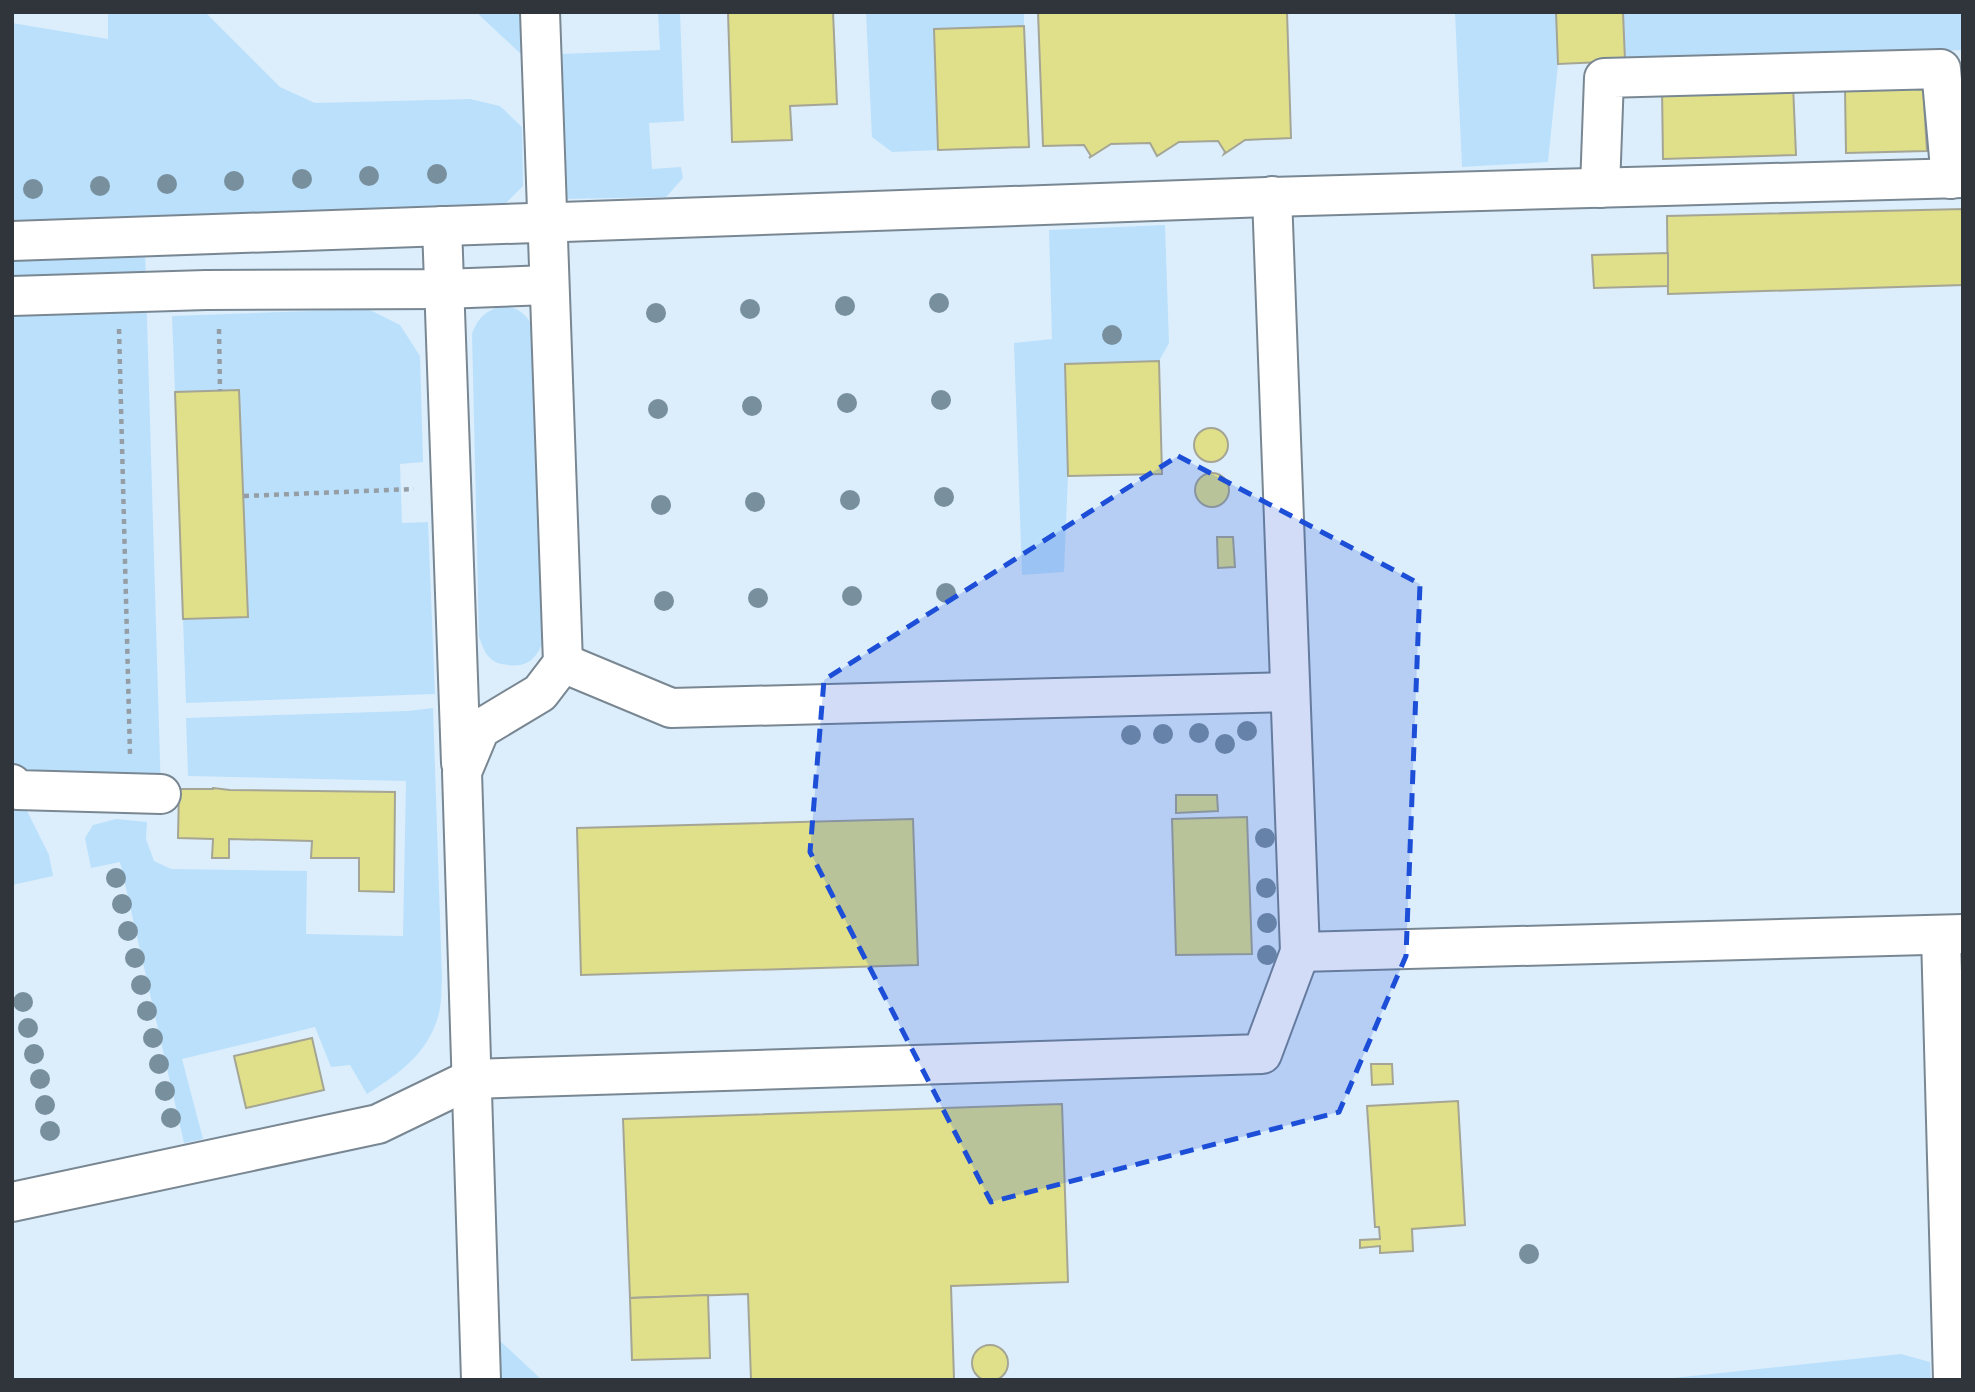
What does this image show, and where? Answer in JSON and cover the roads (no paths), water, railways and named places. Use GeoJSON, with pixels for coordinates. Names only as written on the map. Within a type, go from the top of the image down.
{"type":"FeatureCollection","features":[{"type":"Feature","properties":{"kind":"lane"},"geometry":{"type":"LineString","coordinates":[[462,772],[480,729],[540,693],[563,663],[540,12]]}},
{"type":"Feature","properties":{"kind":"lane"},"geometry":{"type":"LineString","coordinates":[[12,241],[1272,196],[1600,188],[1957,178],[1941,69],[1604,78],[1600,188]]}},
{"type":"Feature","properties":{"kind":"lane"},"geometry":{"type":"LineString","coordinates":[[12,1202],[378,1124],[471,1079],[1262,1054],[1300,952],[1272,196]]}},
{"type":"Feature","properties":{"kind":"lane"},"geometry":{"type":"LineString","coordinates":[[442,226],[481,1380]]}},
{"type":"Feature","properties":{"kind":"lane"},"geometry":{"type":"LineString","coordinates":[[12,296],[548,285]]}},
{"type":"Feature","properties":{"kind":"lane"},"geometry":{"type":"LineString","coordinates":[[563,663],[671,708],[1290,692]]}},
{"type":"Feature","properties":{"kind":"lane"},"geometry":{"type":"LineString","coordinates":[[12,784],[17,790],[146,794]]}},
{"type":"Feature","properties":{"kind":"lane"},"geometry":{"type":"LineString","coordinates":[[1300,952],[1952,934],[1953,1380]]}}]}
